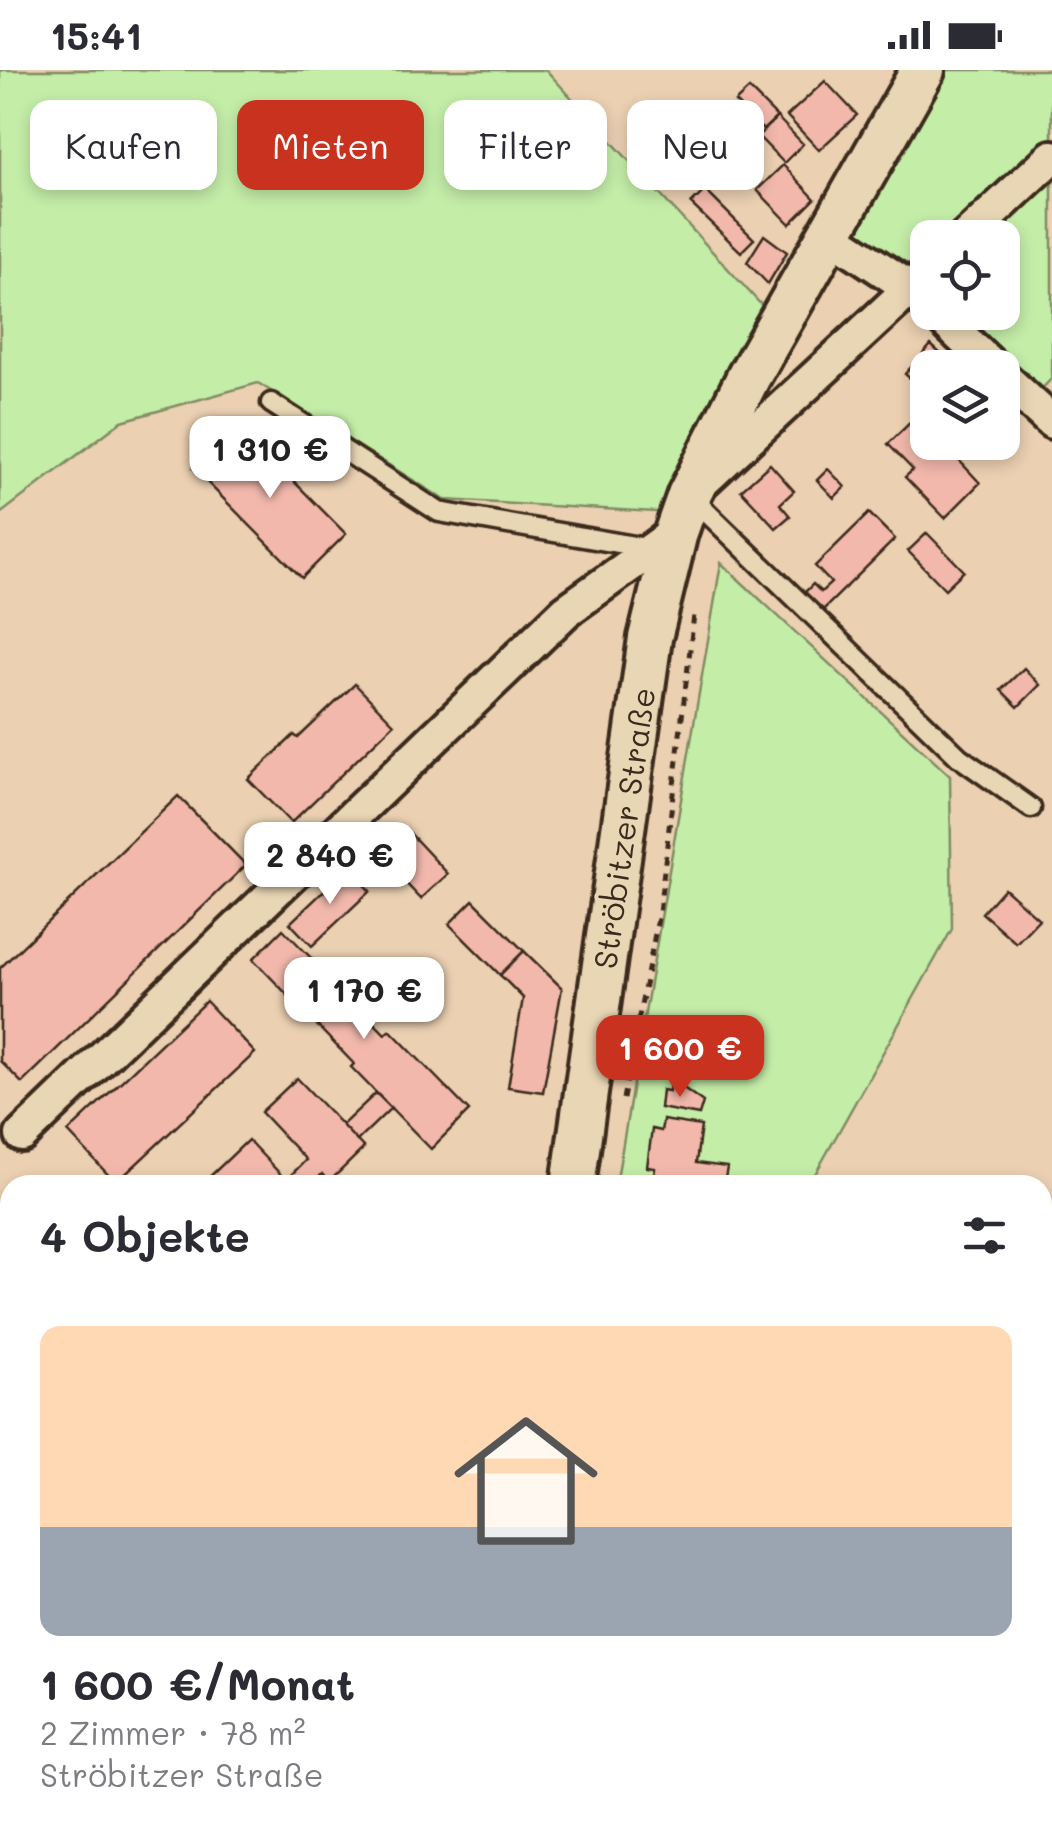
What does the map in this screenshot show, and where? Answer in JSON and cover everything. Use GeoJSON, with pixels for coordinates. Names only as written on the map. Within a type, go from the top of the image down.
{"type":"FeatureCollection","features":[{"type":"Feature","properties":{"kind":"street","name":"Ströbitzer Straße"},"geometry":{"type":"LineString","coordinates":[[574,1175],[650,638],[672,525],[827,234],[922,70]]}},
{"type":"Feature","properties":{"kind":"street"},"geometry":{"type":"LineString","coordinates":[[984,220],[1052,157]]}},
{"type":"Feature","properties":{"kind":"street"},"geometry":{"type":"LineString","coordinates":[[827,234],[910,283]]}},
{"type":"Feature","properties":{"kind":"street"},"geometry":{"type":"LineString","coordinates":[[672,525],[910,299]]}},
{"type":"Feature","properties":{"kind":"street"},"geometry":{"type":"LineString","coordinates":[[954,330],[975,350]]}},
{"type":"Feature","properties":{"kind":"street"},"geometry":{"type":"LineString","coordinates":[[1020,393],[1052,422]]}},
{"type":"Feature","properties":{"kind":"street","name":"Ströbitzer Straße"},"geometry":{"type":"LineString","coordinates":[[22,1135],[566,611],[672,525]]}},
{"type":"Feature","properties":{"kind":"lane"},"geometry":{"type":"LineString","coordinates":[[271,403],[439,512],[672,525],[959,757],[1031,808]]}},
{"type":"Feature","properties":{"kind":"path"},"geometry":{"type":"LineString","coordinates":[[622,1107],[659,913],[695,608]]}},
{"type":"Feature","properties":{"kind":"green space"},"geometry":{"type":"Polygon","coordinates":[[[0,70],[546,70],[573,100],[444,100],[444,190],[607,190],[607,137],[627,158],[627,190],[656,190],[764,308],[673,513],[445,500],[258,383],[122,421],[0,514],[0,70]]]}},
{"type":"Feature","properties":{"kind":"green space"},"geometry":{"type":"Polygon","coordinates":[[[937,70],[1052,70],[1052,378],[1035,396],[1020,382],[1020,350],[984,350],[962,330],[1020,330],[1020,220],[910,220],[910,282],[847,224],[937,70]]]}},
{"type":"Feature","properties":{"kind":"green space"},"geometry":{"type":"Polygon","coordinates":[[[721,563],[950,776],[952,929],[815,1175],[618,1175],[721,563]]]}},
{"type":"Feature","properties":{"kind":"building"},"geometry":{"type":"Polygon","coordinates":[[[825,81],[857,115],[819,150],[787,116],[825,81]]]}},
{"type":"Feature","properties":{"kind":"building"},"geometry":{"type":"Polygon","coordinates":[[[749,89],[760,100],[737,100],[749,89]]]}},
{"type":"Feature","properties":{"kind":"building"},"geometry":{"type":"Polygon","coordinates":[[[764,104],[777,117],[764,129],[764,104]]]}},
{"type":"Feature","properties":{"kind":"building"},"geometry":{"type":"Polygon","coordinates":[[[777,117],[803,144],[784,163],[764,142],[764,130],[777,117]]]}},
{"type":"Feature","properties":{"kind":"building"},"geometry":{"type":"Polygon","coordinates":[[[783,165],[815,199],[790,224],[757,190],[764,190],[764,183],[783,165]]]}},
{"type":"Feature","properties":{"kind":"building"},"geometry":{"type":"Polygon","coordinates":[[[705,190],[754,239],[741,252],[691,204],[705,190]]]}},
{"type":"Feature","properties":{"kind":"building"},"geometry":{"type":"Polygon","coordinates":[[[764,235],[787,252],[768,284],[747,262],[764,235]]]}},
{"type":"Feature","properties":{"kind":"building"},"geometry":{"type":"Polygon","coordinates":[[[910,423],[910,460],[959,460],[980,483],[945,518],[905,477],[913,470],[888,444],[910,423]]]}},
{"type":"Feature","properties":{"kind":"building"},"geometry":{"type":"Polygon","coordinates":[[[237,424],[346,534],[302,578],[193,468],[237,424]]]}},
{"type":"Feature","properties":{"kind":"building"},"geometry":{"type":"Polygon","coordinates":[[[770,464],[794,491],[780,504],[790,516],[776,528],[741,490],[770,464]]]}},
{"type":"Feature","properties":{"kind":"building"},"geometry":{"type":"Polygon","coordinates":[[[828,469],[845,487],[834,498],[817,480],[828,469]]]}},
{"type":"Feature","properties":{"kind":"building"},"geometry":{"type":"Polygon","coordinates":[[[869,513],[895,539],[822,611],[804,593],[813,584],[821,592],[831,583],[815,566],[869,513]]]}},
{"type":"Feature","properties":{"kind":"building"},"geometry":{"type":"Polygon","coordinates":[[[927,533],[964,571],[945,589],[908,551],[927,533]]]}},
{"type":"Feature","properties":{"kind":"building"},"geometry":{"type":"Polygon","coordinates":[[[1024,668],[1040,685],[1018,707],[1001,690],[1024,668]]]}},
{"type":"Feature","properties":{"kind":"building"},"geometry":{"type":"Polygon","coordinates":[[[355,684],[394,724],[291,823],[248,779],[355,684]]]}},
{"type":"Feature","properties":{"kind":"building"},"geometry":{"type":"Polygon","coordinates":[[[178,796],[246,865],[22,1083],[0,1061],[0,968],[178,796]]]}},
{"type":"Feature","properties":{"kind":"building"},"geometry":{"type":"Polygon","coordinates":[[[406,829],[448,874],[421,899],[379,855],[406,829]]]}},
{"type":"Feature","properties":{"kind":"building"},"geometry":{"type":"Polygon","coordinates":[[[348,868],[370,891],[312,946],[290,923],[348,868]]]}},
{"type":"Feature","properties":{"kind":"building"},"geometry":{"type":"Polygon","coordinates":[[[1004,888],[1039,919],[1016,943],[982,913],[1004,888]]]}},
{"type":"Feature","properties":{"kind":"building"},"geometry":{"type":"Polygon","coordinates":[[[473,900],[524,951],[500,975],[449,924],[473,900]]]}},
{"type":"Feature","properties":{"kind":"building"},"geometry":{"type":"Polygon","coordinates":[[[283,929],[385,1034],[390,1030],[469,1111],[431,1149],[253,959],[283,929]]]}},
{"type":"Feature","properties":{"kind":"building"},"geometry":{"type":"Polygon","coordinates":[[[524,951],[562,988],[543,1092],[508,1087],[523,998],[500,975],[524,951]]]}},
{"type":"Feature","properties":{"kind":"building"},"geometry":{"type":"Polygon","coordinates":[[[206,1001],[255,1053],[125,1175],[108,1175],[68,1132],[206,1001]]]}},
{"type":"Feature","properties":{"kind":"building"},"geometry":{"type":"Polygon","coordinates":[[[297,1078],[364,1148],[336,1175],[291,1175],[306,1160],[261,1112],[297,1078]]]}},
{"type":"Feature","properties":{"kind":"building"},"geometry":{"type":"Polygon","coordinates":[[[671,1079],[703,1102],[699,1115],[660,1108],[662,1090],[669,1091],[671,1079]]]}},
{"type":"Feature","properties":{"kind":"building"},"geometry":{"type":"Polygon","coordinates":[[[376,1093],[391,1108],[357,1141],[342,1125],[376,1093]]]}},
{"type":"Feature","properties":{"kind":"building"},"geometry":{"type":"Polygon","coordinates":[[[663,1120],[701,1126],[696,1163],[727,1167],[726,1175],[654,1175],[655,1168],[647,1167],[652,1129],[661,1131],[663,1120]]]}},
{"type":"Feature","properties":{"kind":"building"},"geometry":{"type":"Polygon","coordinates":[[[248,1140],[281,1175],[211,1175],[248,1140]]]}}]}
